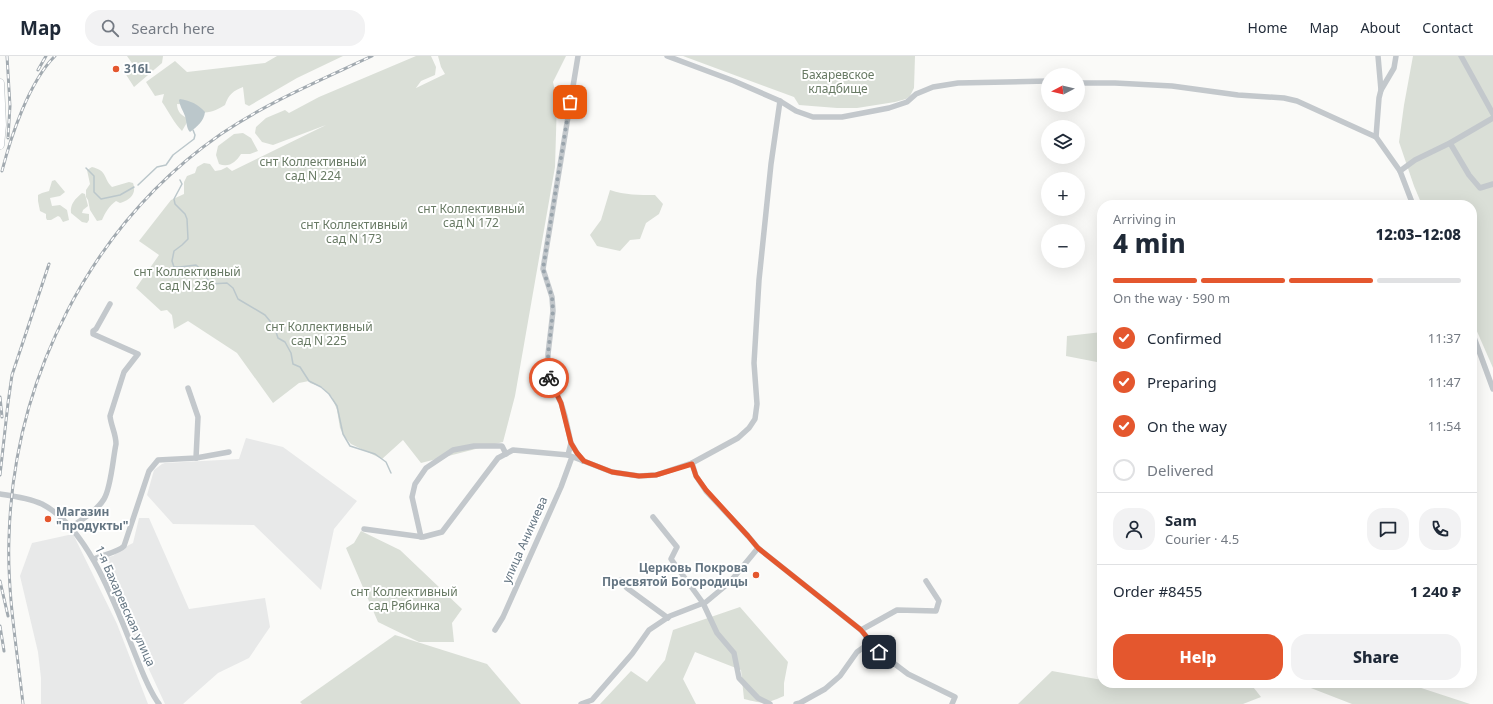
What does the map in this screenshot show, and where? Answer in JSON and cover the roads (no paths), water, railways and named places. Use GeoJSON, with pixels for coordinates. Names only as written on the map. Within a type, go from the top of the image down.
{"type":"FeatureCollection","features":[{"type":"Feature","properties":{"kind":"main road"},"geometry":{"type":"LineString","coordinates":[[0,83],[2,125],[0,145]]}},
{"type":"Feature","properties":{"kind":"street"},"geometry":{"type":"LineString","coordinates":[[578,56],[543,269],[552,297],[553,311],[548,354],[548,376],[561,403],[571,443],[584,461]]}},
{"type":"Feature","properties":{"kind":"street"},"geometry":{"type":"LineString","coordinates":[[667,56],[780,101],[796,111],[813,117],[842,117],[876,111],[900,105],[916,94],[933,87],[958,83],[1041,81]]}},
{"type":"Feature","properties":{"kind":"street"},"geometry":{"type":"LineString","coordinates":[[1378,56],[1381,90]]}},
{"type":"Feature","properties":{"kind":"street"},"geometry":{"type":"LineString","coordinates":[[1376,137],[1379,98],[1381,90],[1394,68],[1396,56]]}},
{"type":"Feature","properties":{"kind":"street"},"geometry":{"type":"LineString","coordinates":[[1461,56],[1493,114]]}},
{"type":"Feature","properties":{"kind":"street"},"geometry":{"type":"LineString","coordinates":[[1085,83],[1172,86],[1238,95],[1284,98],[1297,101],[1376,137],[1400,171],[1411,200]]}},
{"type":"Feature","properties":{"kind":"street"},"geometry":{"type":"LineString","coordinates":[[364,529],[421,537],[442,532],[498,458],[513,450],[570,456],[612,472],[639,476],[656,475],[692,464],[738,438],[749,428],[755,419],[756,404],[754,363],[759,280],[771,164],[780,101]]}},
{"type":"Feature","properties":{"kind":"street"},"geometry":{"type":"LineString","coordinates":[[1400,171],[1414,160],[1450,143],[1493,118]]}},
{"type":"Feature","properties":{"kind":"street"},"geometry":{"type":"LineString","coordinates":[[1450,143],[1469,175],[1480,188],[1493,184]]}},
{"type":"Feature","properties":{"kind":"street"},"geometry":{"type":"LineString","coordinates":[[70,528],[99,505],[104,499],[107,491],[116,444],[116,438],[110,423],[110,416],[124,372],[138,354],[93,334],[92,331],[96,329],[110,304]]}},
{"type":"Feature","properties":{"kind":"street"},"geometry":{"type":"LineString","coordinates":[[1477,345],[1493,388]]}},
{"type":"Feature","properties":{"kind":"street"},"geometry":{"type":"LineString","coordinates":[[188,388],[198,417],[196,458]]}},
{"type":"Feature","properties":{"kind":"street","name":"улица Аникиева"},"geometry":{"type":"LineString","coordinates":[[495,630],[503,617],[561,487],[570,456],[571,443]]}},
{"type":"Feature","properties":{"kind":"street"},"geometry":{"type":"LineString","coordinates":[[421,537],[412,497],[415,484],[426,468],[453,450],[474,446],[502,446],[506,454]]}},
{"type":"Feature","properties":{"kind":"street"},"geometry":{"type":"LineString","coordinates":[[94,559],[121,549],[124,546],[149,471],[158,460],[196,458],[229,452]]}},
{"type":"Feature","properties":{"kind":"street"},"geometry":{"type":"LineString","coordinates":[[692,464],[696,476],[706,490],[758,548],[861,630],[879,652],[908,674],[955,697],[952,704]]}},
{"type":"Feature","properties":{"kind":"street","name":"1-я Бахаревская улица"},"geometry":{"type":"LineString","coordinates":[[0,494],[18,497],[42,504],[57,514],[83,542],[94,559],[122,620],[151,692],[159,704]]}},
{"type":"Feature","properties":{"kind":"street"},"geometry":{"type":"LineString","coordinates":[[653,517],[677,547],[671,560],[703,603],[717,633],[734,653],[739,678],[758,698],[770,704]]}},
{"type":"Feature","properties":{"kind":"street"},"geometry":{"type":"LineString","coordinates":[[582,704],[592,700],[632,654],[649,630],[670,616],[703,603],[730,582],[758,548]]}},
{"type":"Feature","properties":{"kind":"street"},"geometry":{"type":"LineString","coordinates":[[621,580],[627,588],[668,618]]}},
{"type":"Feature","properties":{"kind":"street"},"geometry":{"type":"LineString","coordinates":[[861,630],[897,610],[936,610],[939,601],[926,581]]}},
{"type":"Feature","properties":{"kind":"street"},"geometry":{"type":"LineString","coordinates":[[796,704],[806,700],[840,676],[857,652],[871,642]]}},
{"type":"Feature","properties":{"kind":"waterway"},"geometry":{"type":"LineString","coordinates":[[138,185],[157,167],[166,165],[173,155],[194,139],[195,135],[193,130]]}},
{"type":"Feature","properties":{"kind":"waterway"},"geometry":{"type":"LineString","coordinates":[[86,168],[94,176],[94,192],[101,199],[120,195],[134,187]]}},
{"type":"Feature","properties":{"kind":"waterway"},"geometry":{"type":"LineString","coordinates":[[180,180],[182,184],[174,199],[175,204],[185,214],[187,219],[188,239],[174,251],[172,261],[174,267],[196,265],[203,271],[210,284],[227,283],[233,288],[238,299],[265,315],[274,326],[278,338],[285,342],[291,353],[293,364],[300,367],[309,381],[321,387],[329,394],[337,406],[343,434],[350,446],[375,454],[386,462],[391,473]]}},
{"type":"Feature","properties":{"kind":"railway"},"geometry":{"type":"LineString","coordinates":[[7,56],[10,106],[8,138]]}},
{"type":"Feature","properties":{"kind":"railway"},"geometry":{"type":"LineString","coordinates":[[38,70],[46,56]]}},
{"type":"Feature","properties":{"kind":"railway"},"geometry":{"type":"LineString","coordinates":[[2,171],[10,142],[22,110],[37,80],[55,56]]}},
{"type":"Feature","properties":{"kind":"railway"},"geometry":{"type":"LineString","coordinates":[[23,704],[13,621],[9,559],[9,538],[14,479],[25,421],[43,365],[67,311],[97,260],[133,213],[174,171],[221,134],[239,122],[295,92],[372,56]]}},
{"type":"Feature","properties":{"kind":"railway"},"geometry":{"type":"LineString","coordinates":[[0,475],[12,375],[49,264]]}},
{"type":"Feature","properties":{"kind":"railway"},"geometry":{"type":"LineString","coordinates":[[0,397],[2,417]]}},
{"type":"Feature","properties":{"kind":"railway"},"geometry":{"type":"LineString","coordinates":[[0,581],[8,616]]}},
{"type":"Feature","properties":{"kind":"railway"},"geometry":{"type":"LineString","coordinates":[[0,626],[4,651]]}},
{"type":"Feature","properties":{"kind":"place","name":"316L"},"geometry":{"type":"Point","coordinates":[116,69]}},
{"type":"Feature","properties":{"kind":"place","name":"Магазин \"продукты\""},"geometry":{"type":"Point","coordinates":[48,519]}},
{"type":"Feature","properties":{"kind":"place","name":"Церковь Покрова Пресвятой Богородицы"},"geometry":{"type":"Point","coordinates":[756,575]}},
{"type":"Feature","properties":{"kind":"park label","name":"Бахаревское кладбище"},"geometry":{"type":"Point","coordinates":[838,82]}},
{"type":"Feature","properties":{"kind":"park label","name":"снт Коллективный сад N 224"},"geometry":{"type":"Point","coordinates":[313,169]}},
{"type":"Feature","properties":{"kind":"park label","name":"снт Коллективный сад N 172"},"geometry":{"type":"Point","coordinates":[471,216]}},
{"type":"Feature","properties":{"kind":"park label","name":"снт Коллективный сад N 173"},"geometry":{"type":"Point","coordinates":[354,232]}},
{"type":"Feature","properties":{"kind":"park label","name":"снт Коллективный сад N 236"},"geometry":{"type":"Point","coordinates":[187,279]}},
{"type":"Feature","properties":{"kind":"park label","name":"снт Коллективный сад N 225"},"geometry":{"type":"Point","coordinates":[319,334]}},
{"type":"Feature","properties":{"kind":"park label","name":"снт Коллективный сад Рябинка"},"geometry":{"type":"Point","coordinates":[404,599]}}]}
